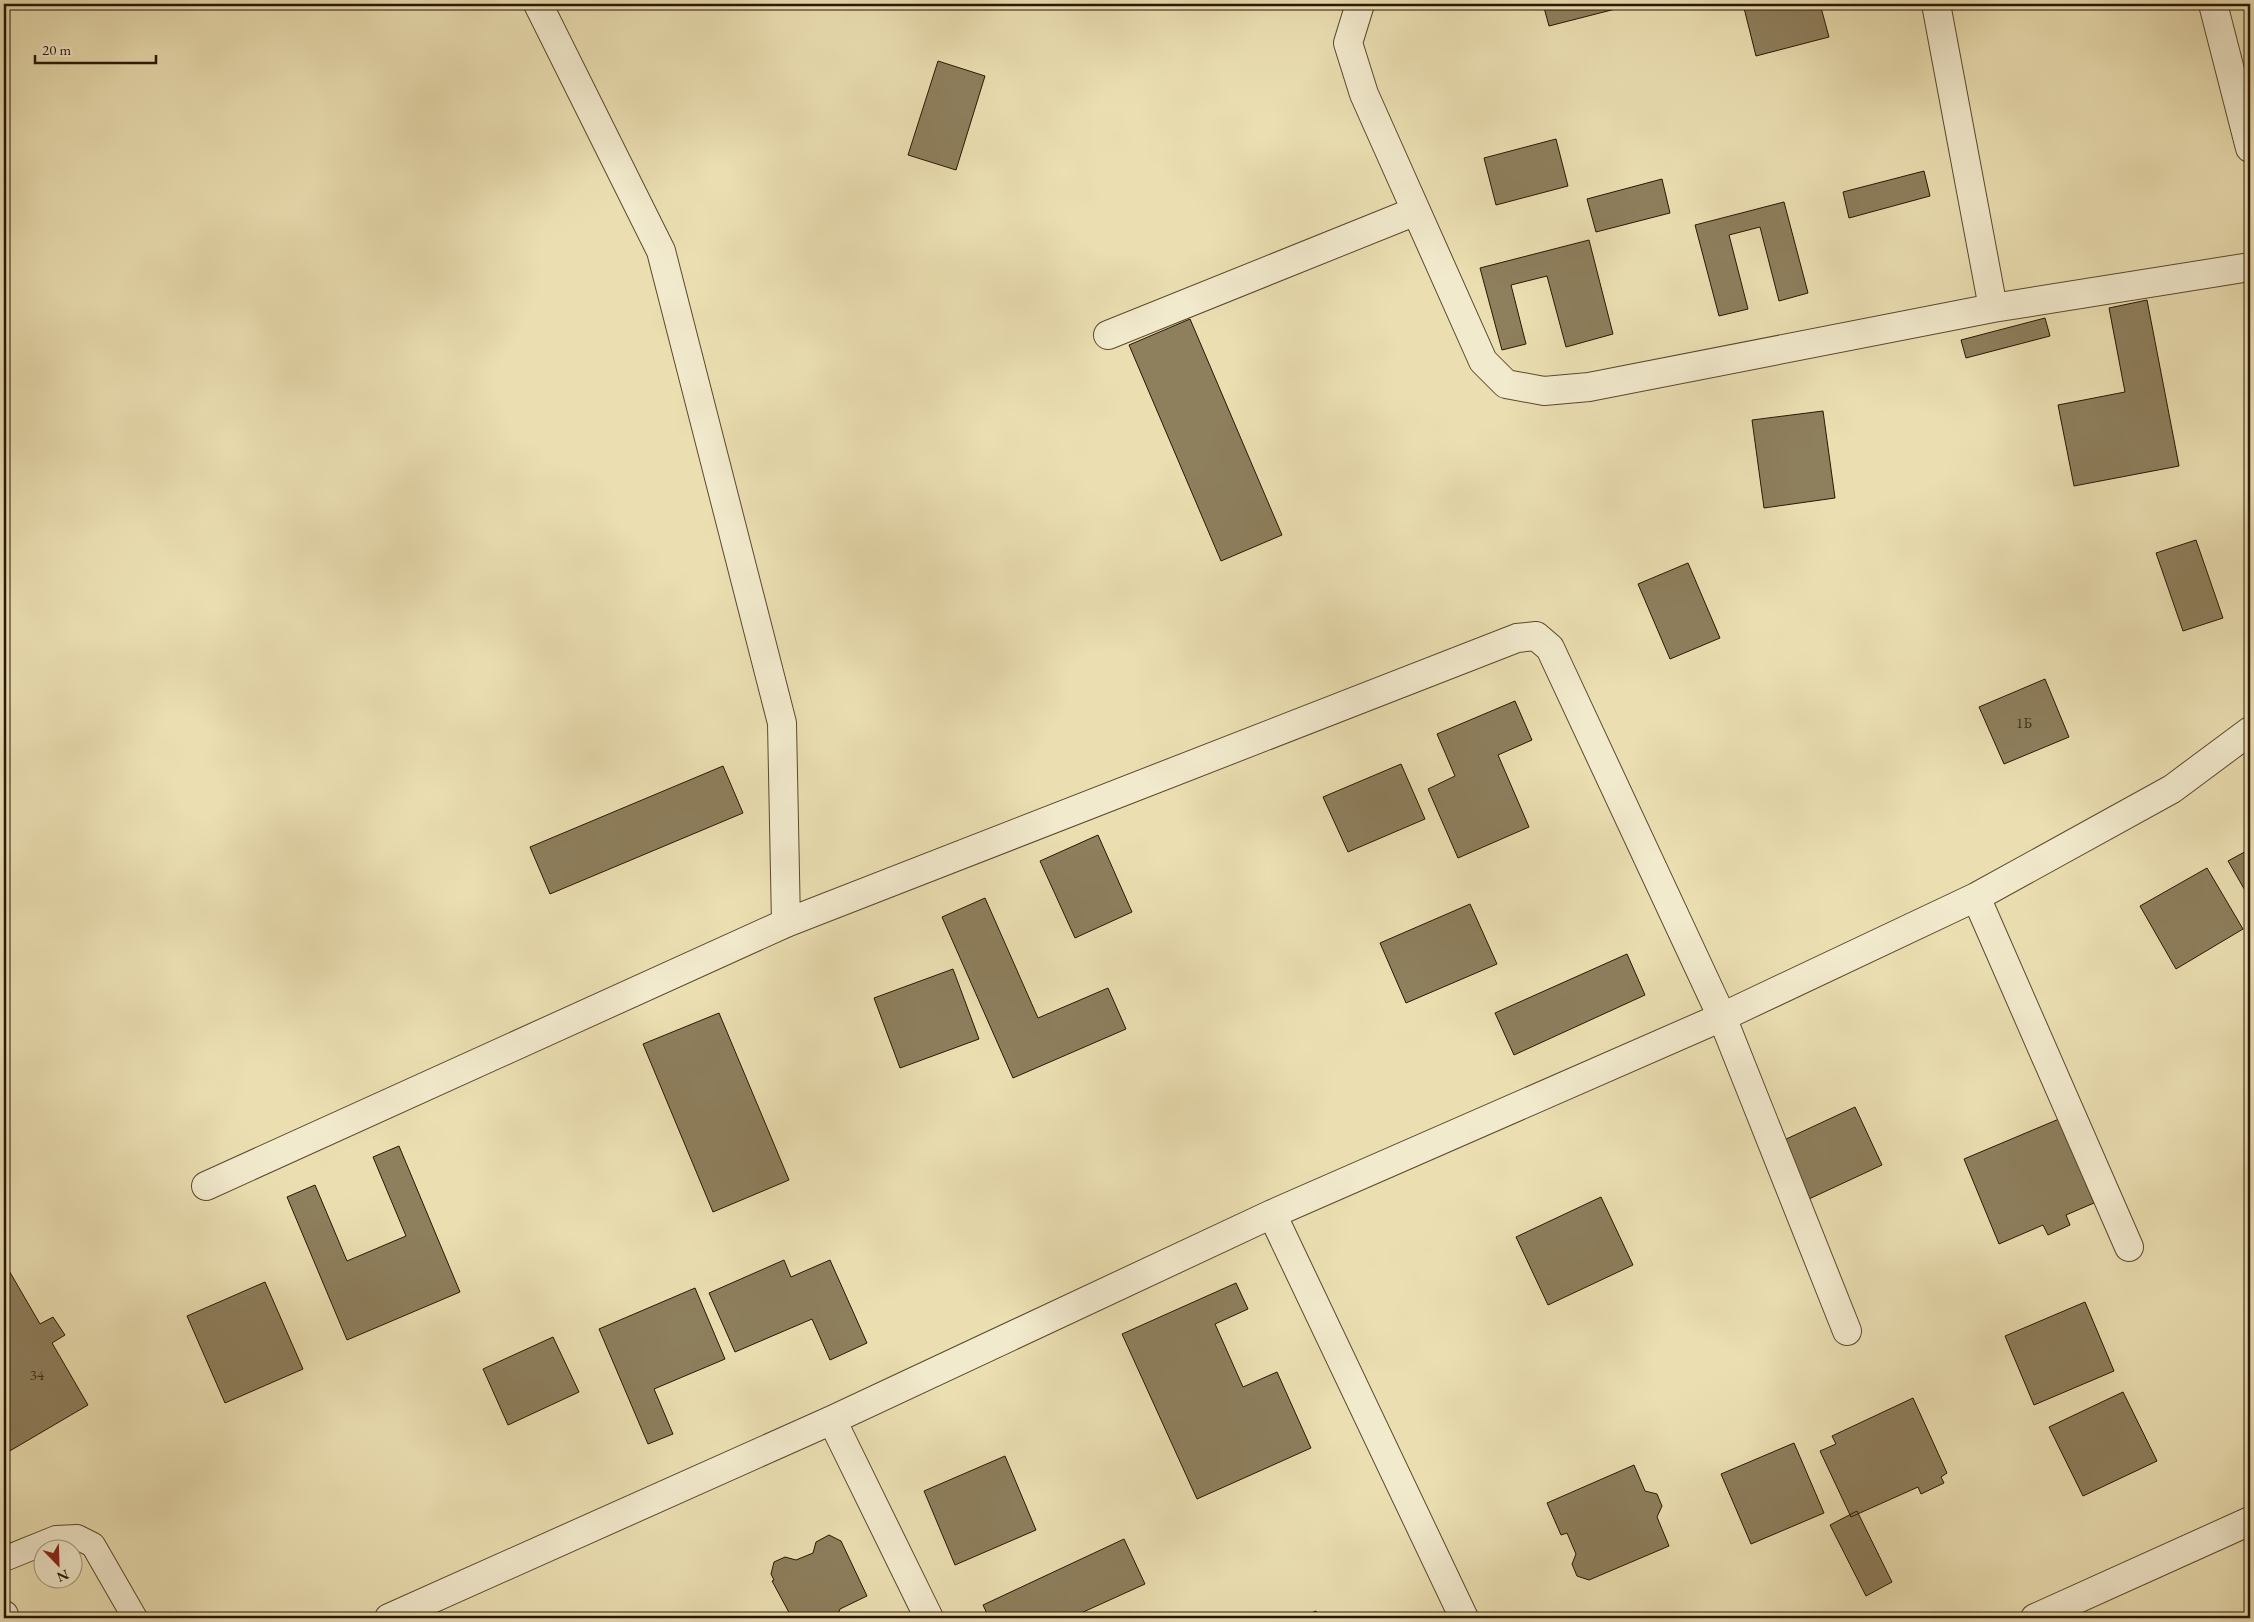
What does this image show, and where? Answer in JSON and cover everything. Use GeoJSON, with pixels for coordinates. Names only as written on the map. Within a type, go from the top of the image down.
{"type":"FeatureCollection","features":[{"type":"Feature","properties":{"kind":"street"},"geometry":{"type":"LineString","coordinates":[[538,4],[661,251],[782,723],[786,923]]}},
{"type":"Feature","properties":{"kind":"street"},"geometry":{"type":"LineString","coordinates":[[1360,4],[1348,43],[1364,94],[1483,361],[1506,384],[1544,391],[1588,387],[1993,308],[2250,267]]}},
{"type":"Feature","properties":{"kind":"street"},"geometry":{"type":"LineString","coordinates":[[1936,4],[1993,308]]}},
{"type":"Feature","properties":{"kind":"street"},"geometry":{"type":"LineString","coordinates":[[2213,4],[2250,148]]}},
{"type":"Feature","properties":{"kind":"street"},"geometry":{"type":"LineString","coordinates":[[1108,335],[1416,211]]}},
{"type":"Feature","properties":{"kind":"street"},"geometry":{"type":"LineString","coordinates":[[206,1186],[786,923],[1517,638],[1536,636],[1550,648],[1722,1017],[1847,1331]]}},
{"type":"Feature","properties":{"kind":"street"},"geometry":{"type":"LineString","coordinates":[[394,1617],[832,1420],[1272,1214],[1722,1017],[1976,896],[2172,789],[2250,731]]}},
{"type":"Feature","properties":{"kind":"street"},"geometry":{"type":"LineString","coordinates":[[1976,896],[2130,1247]]}},
{"type":"Feature","properties":{"kind":"street"},"geometry":{"type":"LineString","coordinates":[[1272,1214],[1464,1618]]}},
{"type":"Feature","properties":{"kind":"street"},"geometry":{"type":"LineString","coordinates":[[832,1420],[929,1618]]}},
{"type":"Feature","properties":{"kind":"street"},"geometry":{"type":"LineString","coordinates":[[2035,1618],[2250,1521]]}},
{"type":"Feature","properties":{"kind":"lane"},"geometry":{"type":"LineString","coordinates":[[4,1559],[56,1538],[77,1537],[93,1545],[135,1618]]}},
{"type":"Feature","properties":{"kind":"building"},"geometry":{"type":"Polygon","coordinates":[[[1543,4],[1635,4],[1549,26],[1543,4]]]}},
{"type":"Feature","properties":{"kind":"building"},"geometry":{"type":"Polygon","coordinates":[[[1743,4],[1820,4],[1829,37],[1756,56],[1743,4]]]}},
{"type":"Feature","properties":{"kind":"building"},"geometry":{"type":"Polygon","coordinates":[[[938,61],[985,76],[956,170],[908,155],[938,61]]]}},
{"type":"Feature","properties":{"kind":"building"},"geometry":{"type":"Polygon","coordinates":[[[1556,139],[1568,186],[1496,205],[1484,158],[1556,139]]]}},
{"type":"Feature","properties":{"kind":"building"},"geometry":{"type":"Polygon","coordinates":[[[1924,171],[1930,196],[1849,218],[1843,192],[1924,171]]]}},
{"type":"Feature","properties":{"kind":"building"},"geometry":{"type":"Polygon","coordinates":[[[1662,179],[1670,213],[1596,232],[1587,199],[1662,179]]]}},
{"type":"Feature","properties":{"kind":"building"},"geometry":{"type":"Polygon","coordinates":[[[1784,202],[1808,293],[1779,301],[1760,227],[1729,235],[1748,309],[1719,316],[1695,225],[1784,202]]]}},
{"type":"Feature","properties":{"kind":"building"},"geometry":{"type":"Polygon","coordinates":[[[1589,240],[1613,334],[1566,347],[1547,276],[1511,285],[1526,344],[1502,350],[1480,268],[1589,240]]]}},
{"type":"Feature","properties":{"kind":"building"},"geometry":{"type":"Polygon","coordinates":[[[2147,300],[2179,466],[2074,486],[2058,405],[2125,392],[2109,308],[2147,300]]]}},
{"type":"Feature","properties":{"kind":"building"},"geometry":{"type":"Polygon","coordinates":[[[2045,318],[2050,336],[1966,358],[1961,340],[2045,318]]]}},
{"type":"Feature","properties":{"kind":"building"},"geometry":{"type":"Polygon","coordinates":[[[1190,319],[1282,535],[1221,561],[1129,345],[1190,319]]]}},
{"type":"Feature","properties":{"kind":"building"},"geometry":{"type":"Polygon","coordinates":[[[1823,411],[1835,498],[1764,508],[1752,420],[1823,411]]]}},
{"type":"Feature","properties":{"kind":"building"},"geometry":{"type":"Polygon","coordinates":[[[2196,540],[2223,618],[2183,631],[2156,553],[2196,540]]]}},
{"type":"Feature","properties":{"kind":"building"},"geometry":{"type":"Polygon","coordinates":[[[1688,563],[1720,638],[1670,659],[1638,584],[1688,563]]]}},
{"type":"Feature","properties":{"kind":"building"},"geometry":{"type":"Polygon","coordinates":[[[2045,679],[2069,737],[2004,764],[1979,707],[2045,679]]]}},
{"type":"Feature","properties":{"kind":"building"},"geometry":{"type":"Polygon","coordinates":[[[1515,701],[1532,740],[1498,755],[1529,827],[1458,858],[1428,789],[1455,776],[1437,734],[1515,701]]]}},
{"type":"Feature","properties":{"kind":"building"},"geometry":{"type":"Polygon","coordinates":[[[1401,764],[1425,819],[1348,852],[1323,797],[1401,764]]]}},
{"type":"Feature","properties":{"kind":"building"},"geometry":{"type":"Polygon","coordinates":[[[723,766],[743,813],[550,894],[530,847],[723,766]]]}},
{"type":"Feature","properties":{"kind":"building"},"geometry":{"type":"Polygon","coordinates":[[[1098,835],[1132,912],[1075,938],[1040,861],[1098,835]]]}},
{"type":"Feature","properties":{"kind":"building"},"geometry":{"type":"Polygon","coordinates":[[[2250,849],[2250,899],[2228,861],[2250,849]]]}},
{"type":"Feature","properties":{"kind":"building"},"geometry":{"type":"Polygon","coordinates":[[[2207,868],[2243,929],[2176,969],[2140,906],[2207,868]]]}},
{"type":"Feature","properties":{"kind":"building"},"geometry":{"type":"Polygon","coordinates":[[[985,898],[1038,1018],[1108,988],[1126,1029],[1013,1078],[942,917],[985,898]]]}},
{"type":"Feature","properties":{"kind":"building"},"geometry":{"type":"Polygon","coordinates":[[[1470,904],[1497,964],[1406,1003],[1380,943],[1470,904]]]}},
{"type":"Feature","properties":{"kind":"building"},"geometry":{"type":"Polygon","coordinates":[[[1627,954],[1645,995],[1514,1055],[1495,1013],[1627,954]]]}},
{"type":"Feature","properties":{"kind":"building"},"geometry":{"type":"Polygon","coordinates":[[[953,969],[979,1039],[900,1068],[874,998],[953,969]]]}},
{"type":"Feature","properties":{"kind":"building"},"geometry":{"type":"Polygon","coordinates":[[[719,1013],[789,1180],[713,1212],[643,1044],[719,1013]]]}},
{"type":"Feature","properties":{"kind":"building"},"geometry":{"type":"Polygon","coordinates":[[[1855,1107],[1882,1165],[1809,1199],[1782,1141],[1855,1107]]]}},
{"type":"Feature","properties":{"kind":"building"},"geometry":{"type":"Polygon","coordinates":[[[2059,1119],[2094,1203],[2066,1215],[2070,1225],[2048,1235],[2043,1225],[1999,1244],[1964,1159],[2059,1119]]]}},
{"type":"Feature","properties":{"kind":"building"},"geometry":{"type":"Polygon","coordinates":[[[399,1146],[460,1292],[347,1340],[287,1197],[315,1185],[347,1261],[406,1236],[373,1157],[399,1146]]]}},
{"type":"Feature","properties":{"kind":"building"},"geometry":{"type":"Polygon","coordinates":[[[1601,1197],[1633,1265],[1548,1305],[1516,1237],[1601,1197]]]}},
{"type":"Feature","properties":{"kind":"building"},"geometry":{"type":"Polygon","coordinates":[[[784,1260],[791,1277],[830,1260],[867,1343],[830,1360],[812,1319],[735,1352],[709,1293],[784,1260]]]}},
{"type":"Feature","properties":{"kind":"building"},"geometry":{"type":"Polygon","coordinates":[[[4,1262],[40,1324],[53,1317],[65,1335],[52,1343],[88,1405],[8,1452],[4,1445],[4,1262]]]}},
{"type":"Feature","properties":{"kind":"building"},"geometry":{"type":"Polygon","coordinates":[[[265,1282],[303,1369],[225,1403],[187,1316],[265,1282]]]}},
{"type":"Feature","properties":{"kind":"building"},"geometry":{"type":"Polygon","coordinates":[[[1236,1283],[1248,1309],[1215,1324],[1243,1387],[1277,1372],[1311,1448],[1197,1499],[1122,1334],[1236,1283]]]}},
{"type":"Feature","properties":{"kind":"building"},"geometry":{"type":"Polygon","coordinates":[[[695,1288],[725,1359],[654,1389],[673,1434],[648,1444],[599,1329],[695,1288]]]}},
{"type":"Feature","properties":{"kind":"building"},"geometry":{"type":"Polygon","coordinates":[[[2085,1302],[2114,1371],[2034,1405],[2005,1336],[2085,1302]]]}},
{"type":"Feature","properties":{"kind":"building"},"geometry":{"type":"Polygon","coordinates":[[[553,1337],[579,1392],[508,1425],[483,1369],[553,1337]]]}},
{"type":"Feature","properties":{"kind":"building"},"geometry":{"type":"Polygon","coordinates":[[[2123,1392],[2157,1461],[2083,1496],[2049,1427],[2123,1392]]]}},
{"type":"Feature","properties":{"kind":"building"},"geometry":{"type":"Polygon","coordinates":[[[1913,1398],[1947,1473],[1941,1477],[1944,1483],[1921,1494],[1918,1487],[1851,1517],[1820,1451],[1836,1444],[1832,1436],[1913,1398]]]}},
{"type":"Feature","properties":{"kind":"building"},"geometry":{"type":"Polygon","coordinates":[[[1794,1443],[1824,1513],[1751,1544],[1721,1474],[1794,1443]]]}},
{"type":"Feature","properties":{"kind":"building"},"geometry":{"type":"Polygon","coordinates":[[[1005,1456],[1036,1530],[955,1565],[924,1491],[1005,1456]]]}},
{"type":"Feature","properties":{"kind":"building"},"geometry":{"type":"Polygon","coordinates":[[[1634,1465],[1645,1491],[1657,1494],[1662,1506],[1657,1517],[1669,1546],[1589,1580],[1577,1576],[1572,1564],[1576,1554],[1567,1533],[1561,1535],[1547,1503],[1634,1465]]]}},
{"type":"Feature","properties":{"kind":"building"},"geometry":{"type":"Polygon","coordinates":[[[1857,1511],[1892,1582],[1866,1596],[1830,1525],[1857,1511]]]}},
{"type":"Feature","properties":{"kind":"building"},"geometry":{"type":"Polygon","coordinates":[[[829,1535],[841,1541],[867,1596],[840,1609],[838,1614],[831,1618],[792,1618],[772,1581],[774,1580],[771,1574],[774,1562],[785,1557],[796,1560],[813,1553],[816,1542],[829,1535]]]}},
{"type":"Feature","properties":{"kind":"building"},"geometry":{"type":"Polygon","coordinates":[[[1124,1539],[1145,1584],[1070,1618],[989,1618],[983,1605],[1124,1539]]]}},
{"type":"Feature","properties":{"kind":"building"},"geometry":{"type":"Polygon","coordinates":[[[1316,1611],[1319,1618],[1299,1618],[1316,1611]]]}}]}
